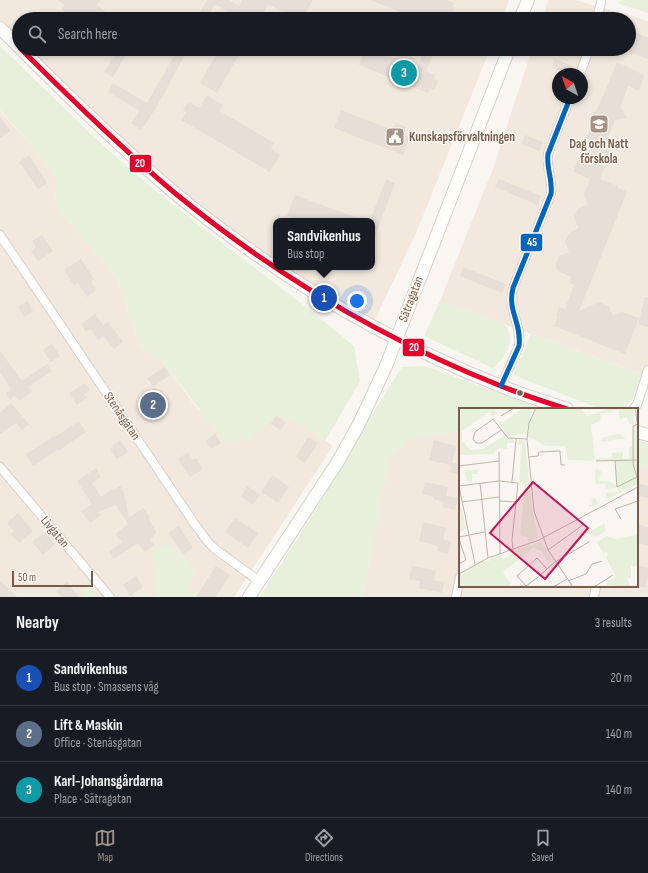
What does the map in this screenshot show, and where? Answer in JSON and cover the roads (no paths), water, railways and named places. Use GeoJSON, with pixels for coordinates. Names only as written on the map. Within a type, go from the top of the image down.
{"type":"FeatureCollection","features":[{"type":"Feature","properties":{"kind":"street"},"geometry":{"type":"LineString","coordinates":[[523,12],[528,0]]}},
{"type":"Feature","properties":{"kind":"street"},"geometry":{"type":"LineString","coordinates":[[599,12],[601,2]]}},
{"type":"Feature","properties":{"kind":"street"},"geometry":{"type":"LineString","coordinates":[[0,28],[12,40]]}},
{"type":"Feature","properties":{"kind":"street"},"geometry":{"type":"LineString","coordinates":[[28,56],[65,94],[134,158],[212,222],[273,265]]}},
{"type":"Feature","properties":{"kind":"street","name":"Sätragatan"},"geometry":{"type":"LineString","coordinates":[[249,597],[318,493],[349,442],[386,366],[505,56]]}},
{"type":"Feature","properties":{"kind":"street"},"geometry":{"type":"LineString","coordinates":[[582,68],[586,56]]}},
{"type":"Feature","properties":{"kind":"street"},"geometry":{"type":"LineString","coordinates":[[502,386],[520,339],[511,303],[512,292],[550,194],[552,186],[547,161],[548,154],[568,104]]}},
{"type":"Feature","properties":{"kind":"street","name":"Stenåsgatan"},"geometry":{"type":"LineString","coordinates":[[1,238],[208,542],[215,549],[259,581]]}},
{"type":"Feature","properties":{"kind":"street"},"geometry":{"type":"LineString","coordinates":[[280,270],[312,291],[396,338],[436,358],[502,386],[564,408]]}},
{"type":"Feature","properties":{"kind":"street"},"geometry":{"type":"LineString","coordinates":[[634,408],[648,370]]}},
{"type":"Feature","properties":{"kind":"street"},"geometry":{"type":"LineString","coordinates":[[638,432],[648,435]]}},
{"type":"Feature","properties":{"kind":"street","name":"Livgatan"},"geometry":{"type":"LineString","coordinates":[[0,467],[110,597]]}},
{"type":"Feature","properties":{"kind":"street"},"geometry":{"type":"LineString","coordinates":[[456,597],[459,582]]}},
{"type":"Feature","properties":{"kind":"street"},"geometry":{"type":"LineString","coordinates":[[594,597],[596,587]]}},
{"type":"Feature","properties":{"kind":"place","name":"Karl-Johansgårdarna"},"geometry":{"type":"Point","coordinates":[404,73]}},
{"type":"Feature","properties":{"kind":"place","name":"Dag och Natt förskola"},"geometry":{"type":"Point","coordinates":[599,124]}},
{"type":"Feature","properties":{"kind":"place","name":"Kunskapsförvaltningen"},"geometry":{"type":"Point","coordinates":[395,137]}},
{"type":"Feature","properties":{"kind":"place","name":"Sandvikenhus"},"geometry":{"type":"Point","coordinates":[324,298]}},
{"type":"Feature","properties":{"kind":"place","name":"Lift & Maskin"},"geometry":{"type":"Point","coordinates":[153,405]}}]}
